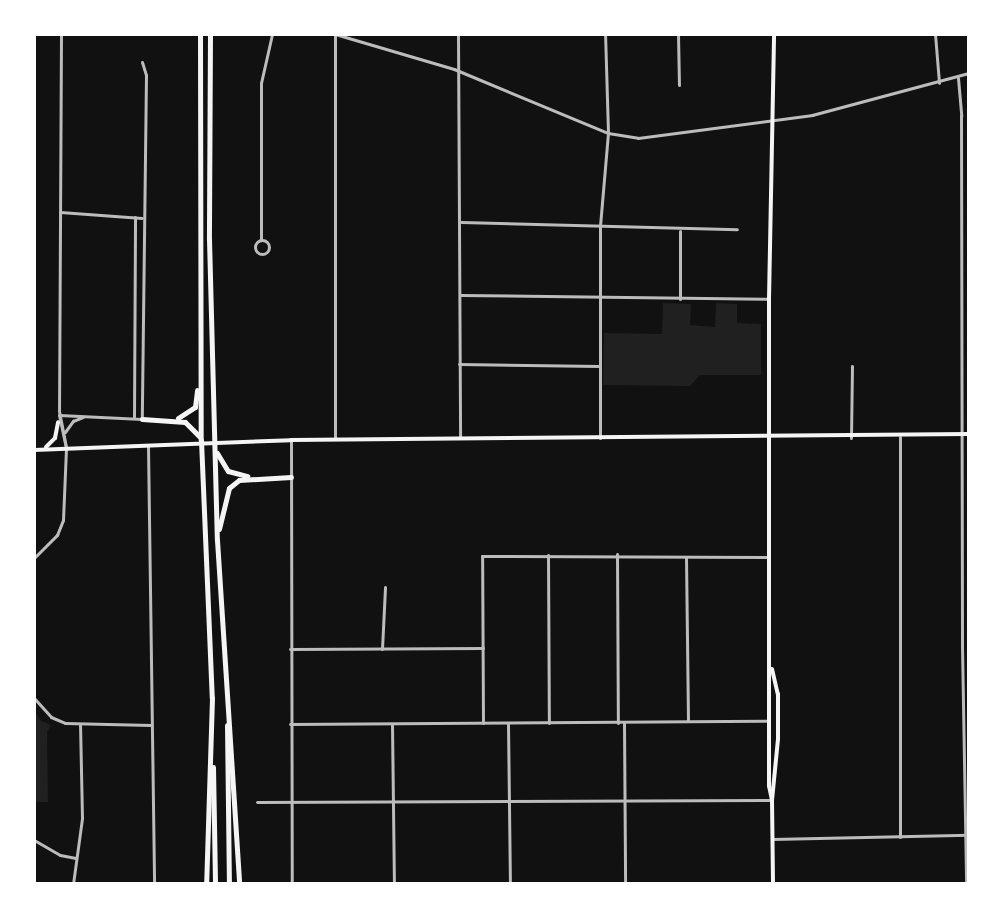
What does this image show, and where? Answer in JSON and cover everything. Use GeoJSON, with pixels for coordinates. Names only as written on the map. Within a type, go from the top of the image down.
{"type":"FeatureCollection","features":[{"type":"Feature","properties":{"kind":"highway"},"geometry":{"type":"LineString","coordinates":[[200,34],[201,440],[212,698],[215,884]]}},
{"type":"Feature","properties":{"kind":"highway"},"geometry":{"type":"LineString","coordinates":[[210,34],[209,239],[217,540],[241,884]]}},
{"type":"Feature","properties":{"kind":"highway"},"geometry":{"type":"LineString","coordinates":[[170,419],[187,415],[195,407],[200,378]]}},
{"type":"Feature","properties":{"kind":"highway"},"geometry":{"type":"LineString","coordinates":[[142,419],[185,422],[201,440]]}},
{"type":"Feature","properties":{"kind":"highway"},"geometry":{"type":"LineString","coordinates":[[214,447],[228,471],[256,478]]}},
{"type":"Feature","properties":{"kind":"highway"},"geometry":{"type":"LineString","coordinates":[[217,540],[229,488],[239,480],[291,477]]}},
{"type":"Feature","properties":{"kind":"highway"},"geometry":{"type":"LineString","coordinates":[[226,666],[229,884]]}},
{"type":"Feature","properties":{"kind":"highway"},"geometry":{"type":"LineString","coordinates":[[206,884],[212,698]]}},
{"type":"Feature","properties":{"kind":"main road"},"geometry":{"type":"LineString","coordinates":[[773,884],[769,721],[772,669],[769,299],[774,34]]}},
{"type":"Feature","properties":{"kind":"main road"},"geometry":{"type":"LineString","coordinates":[[34,450],[52,443],[58,422]]}},
{"type":"Feature","properties":{"kind":"main road"},"geometry":{"type":"LineString","coordinates":[[34,450],[335,439],[851,438],[969,434]]}},
{"type":"Feature","properties":{"kind":"main road"},"geometry":{"type":"LineString","coordinates":[[772,669],[778,694],[777,762],[772,800]]}},
{"type":"Feature","properties":{"kind":"street"},"geometry":{"type":"LineString","coordinates":[[61,34],[58,422],[66,448]]}},
{"type":"Feature","properties":{"kind":"street"},"geometry":{"type":"LineString","coordinates":[[261,240],[261,83],[272,34]]}},
{"type":"Feature","properties":{"kind":"street"},"geometry":{"type":"LineString","coordinates":[[335,439],[335,34],[458,71],[608,133],[646,139],[773,123],[969,73]]}},
{"type":"Feature","properties":{"kind":"street"},"geometry":{"type":"LineString","coordinates":[[458,34],[460,438]]}},
{"type":"Feature","properties":{"kind":"street"},"geometry":{"type":"LineString","coordinates":[[600,438],[600,226],[608,133],[605,34]]}},
{"type":"Feature","properties":{"kind":"street"},"geometry":{"type":"LineString","coordinates":[[678,34],[679,85]]}},
{"type":"Feature","properties":{"kind":"street"},"geometry":{"type":"LineString","coordinates":[[935,34],[939,83]]}},
{"type":"Feature","properties":{"kind":"street"},"geometry":{"type":"LineString","coordinates":[[59,415],[142,419],[142,218],[146,202],[146,75],[142,62]]}},
{"type":"Feature","properties":{"kind":"street"},"geometry":{"type":"LineString","coordinates":[[958,78],[961,116],[966,884]]}},
{"type":"Feature","properties":{"kind":"street"},"geometry":{"type":"LineString","coordinates":[[60,212],[142,218]]}},
{"type":"Feature","properties":{"kind":"street"},"geometry":{"type":"LineString","coordinates":[[134,419],[135,217]]}},
{"type":"Feature","properties":{"kind":"street"},"geometry":{"type":"LineString","coordinates":[[461,222],[737,229]]}},
{"type":"Feature","properties":{"kind":"street"},"geometry":{"type":"LineString","coordinates":[[680,229],[680,299]]}},
{"type":"Feature","properties":{"kind":"street"},"geometry":{"type":"LineString","coordinates":[[460,295],[769,299]]}},
{"type":"Feature","properties":{"kind":"street"},"geometry":{"type":"LineString","coordinates":[[459,364],[599,366]]}},
{"type":"Feature","properties":{"kind":"street"},"geometry":{"type":"LineString","coordinates":[[851,438],[852,366]]}},
{"type":"Feature","properties":{"kind":"street"},"geometry":{"type":"LineString","coordinates":[[34,558],[57,535],[63,520],[66,448],[59,415]]}},
{"type":"Feature","properties":{"kind":"street"},"geometry":{"type":"LineString","coordinates":[[65,432],[75,420],[88,417]]}},
{"type":"Feature","properties":{"kind":"street"},"geometry":{"type":"LineString","coordinates":[[900,437],[900,837]]}},
{"type":"Feature","properties":{"kind":"street"},"geometry":{"type":"LineString","coordinates":[[291,440],[292,884]]}},
{"type":"Feature","properties":{"kind":"street"},"geometry":{"type":"LineString","coordinates":[[148,446],[154,884]]}},
{"type":"Feature","properties":{"kind":"street"},"geometry":{"type":"LineString","coordinates":[[483,723],[482,556],[617,554],[771,557]]}},
{"type":"Feature","properties":{"kind":"street"},"geometry":{"type":"LineString","coordinates":[[617,554],[618,723]]}},
{"type":"Feature","properties":{"kind":"street"},"geometry":{"type":"LineString","coordinates":[[548,555],[549,723]]}},
{"type":"Feature","properties":{"kind":"street"},"geometry":{"type":"LineString","coordinates":[[686,556],[688,721]]}},
{"type":"Feature","properties":{"kind":"street"},"geometry":{"type":"LineString","coordinates":[[382,649],[385,587]]}},
{"type":"Feature","properties":{"kind":"street"},"geometry":{"type":"LineString","coordinates":[[290,649],[483,648]]}},
{"type":"Feature","properties":{"kind":"street"},"geometry":{"type":"LineString","coordinates":[[34,698],[51,717],[80,724],[151,725]]}},
{"type":"Feature","properties":{"kind":"street"},"geometry":{"type":"LineString","coordinates":[[290,724],[769,721]]}},
{"type":"Feature","properties":{"kind":"street"},"geometry":{"type":"LineString","coordinates":[[392,723],[394,884]]}},
{"type":"Feature","properties":{"kind":"street"},"geometry":{"type":"LineString","coordinates":[[508,723],[510,884]]}},
{"type":"Feature","properties":{"kind":"street"},"geometry":{"type":"LineString","coordinates":[[624,723],[625,884]]}},
{"type":"Feature","properties":{"kind":"street"},"geometry":{"type":"LineString","coordinates":[[73,884],[82,818],[80,724]]}},
{"type":"Feature","properties":{"kind":"street"},"geometry":{"type":"LineString","coordinates":[[257,802],[772,800]]}},
{"type":"Feature","properties":{"kind":"street"},"geometry":{"type":"LineString","coordinates":[[772,839],[967,835]]}},
{"type":"Feature","properties":{"kind":"street"},"geometry":{"type":"LineString","coordinates":[[34,840],[60,855],[76,858]]}},
{"type":"Feature","properties":{"kind":"shaded area"},"geometry":{"type":"Polygon","coordinates":[[[663,303],[691,304],[690,325],[715,327],[716,303],[737,304],[737,323],[761,324],[761,375],[700,375],[690,386],[603,385],[604,333],[662,334],[663,303]]]}},
{"type":"Feature","properties":{"kind":"shaded area"},"geometry":{"type":"Polygon","coordinates":[[[34,711],[41,721],[51,725],[47,732],[48,802],[34,802],[34,711]]]}}]}
